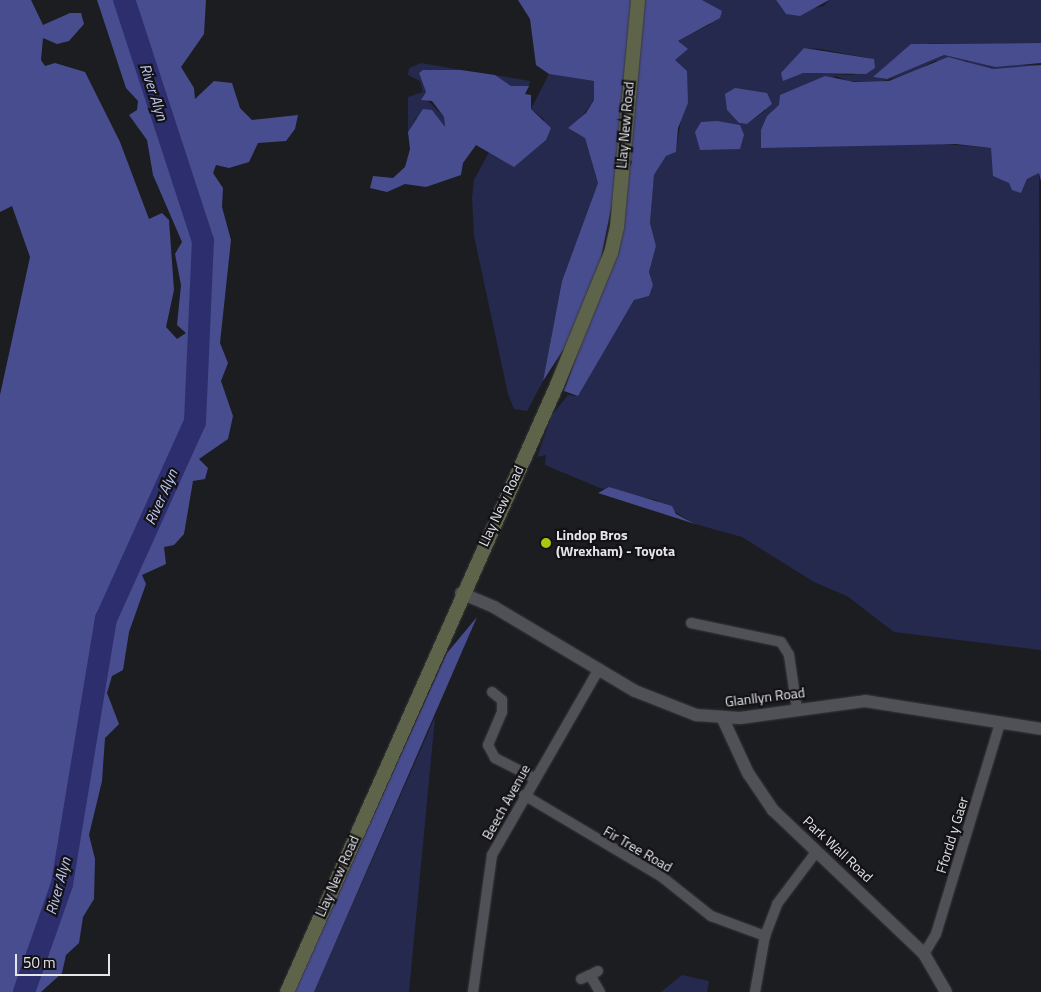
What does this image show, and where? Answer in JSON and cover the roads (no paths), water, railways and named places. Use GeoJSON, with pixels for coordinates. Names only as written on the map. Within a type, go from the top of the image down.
{"type":"FeatureCollection","features":[{"type":"Feature","properties":{"kind":"main road","name":"Llay New Road"},"geometry":{"type":"LineString","coordinates":[[287,992],[461,593],[557,385],[611,253],[617,227],[638,0]]}},
{"type":"Feature","properties":{"kind":"street","name":"Glanllyn Road"},"geometry":{"type":"LineString","coordinates":[[461,593],[494,607],[668,707],[723,719],[865,701],[903,704],[1000,723],[1041,728]]}},
{"type":"Feature","properties":{"kind":"street"},"geometry":{"type":"LineString","coordinates":[[691,623],[781,642],[788,655],[796,709]]}},
{"type":"Feature","properties":{"kind":"street","name":"Beech Avenue"},"geometry":{"type":"LineString","coordinates":[[474,992],[487,874],[524,795],[599,669]]}},
{"type":"Feature","properties":{"kind":"street"},"geometry":{"type":"LineString","coordinates":[[492,692],[502,700],[502,712],[488,745],[495,758],[534,778]]}},
{"type":"Feature","properties":{"kind":"street","name":"Park Wall Road"},"geometry":{"type":"LineString","coordinates":[[723,719],[760,794],[816,851],[924,954],[946,992]]}},
{"type":"Feature","properties":{"kind":"street","name":"Ffordd y Gaer"},"geometry":{"type":"LineString","coordinates":[[924,954],[936,934],[1000,723]]}},
{"type":"Feature","properties":{"kind":"street","name":"Fir Tree Road"},"geometry":{"type":"LineString","coordinates":[[524,795],[566,824],[662,876],[711,916],[765,936]]}},
{"type":"Feature","properties":{"kind":"street"},"geometry":{"type":"LineString","coordinates":[[755,992],[765,936],[792,880],[816,851]]}},
{"type":"Feature","properties":{"kind":"street"},"geometry":{"type":"LineString","coordinates":[[590,975],[600,992]]}},
{"type":"Feature","properties":{"kind":"waterway","name":"River Alyn"},"geometry":{"type":"LineString","coordinates":[[24,992],[62,884],[106,619],[195,422],[203,241],[124,0]]}},
{"type":"Feature","properties":{"kind":"place","name":"Lindop Bros (Wrexham) - Toyota"},"geometry":{"type":"Point","coordinates":[546,543]}}]}
